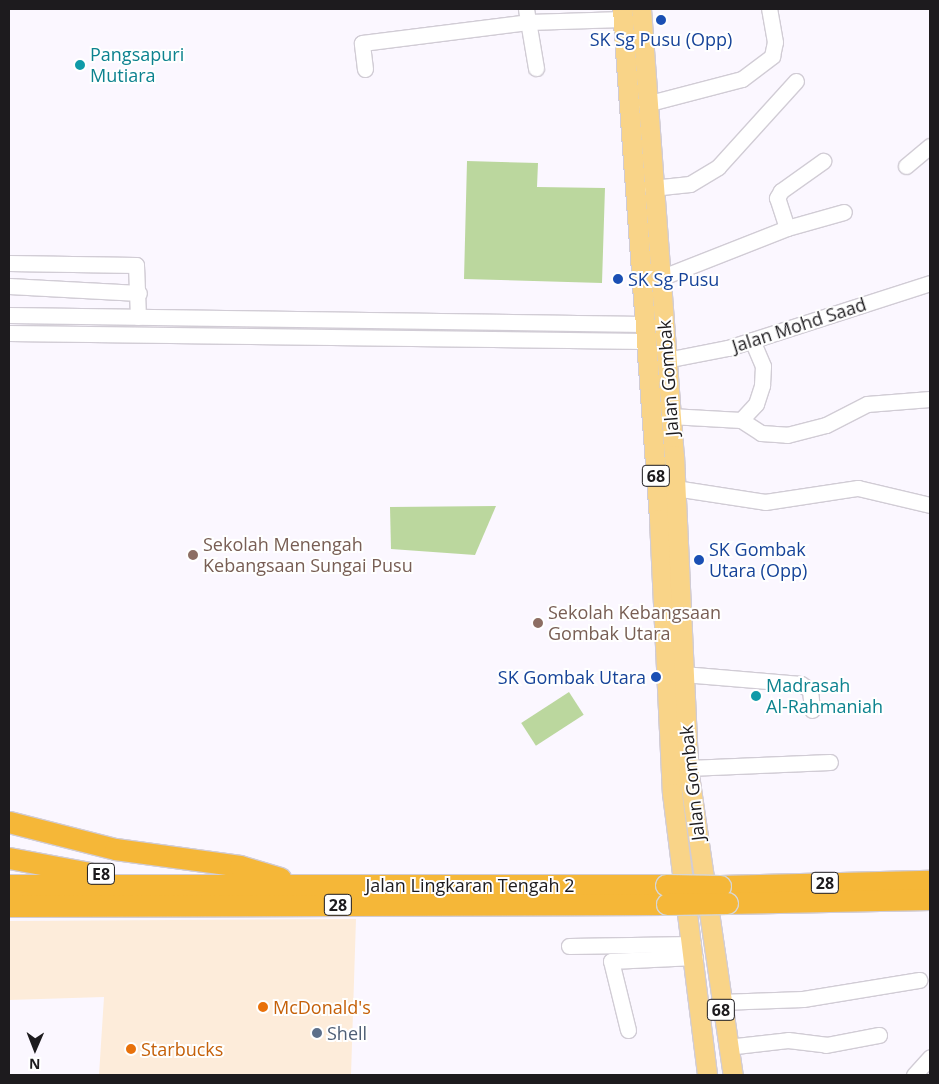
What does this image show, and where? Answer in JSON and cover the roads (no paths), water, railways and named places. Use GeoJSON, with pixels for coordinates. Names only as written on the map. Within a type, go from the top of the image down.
{"type":"FeatureCollection","features":[{"type":"Feature","properties":{"kind":"highway"},"geometry":{"type":"LineString","coordinates":[[9,822],[115,849],[240,866],[301,884]]}},
{"type":"Feature","properties":{"kind":"highway","name":"E8"},"geometry":{"type":"LineString","coordinates":[[9,858],[61,870],[195,884]]}},
{"type":"Feature","properties":{"kind":"highway","name":"Jalan Lingkaran Tengah 2"},"geometry":{"type":"LineString","coordinates":[[723,894],[930,880]]}},
{"type":"Feature","properties":{"kind":"highway","name":"Jalan Lingkaran Tengah 2"},"geometry":{"type":"LineString","coordinates":[[9,885],[301,884],[667,894]]}},
{"type":"Feature","properties":{"kind":"highway","name":"Jalan Lingkaran Tengah 2"},"geometry":{"type":"LineString","coordinates":[[9,906],[667,894],[930,899]]}},
{"type":"Feature","properties":{"kind":"main road","name":"Jalan Gombak"},"geometry":{"type":"LineString","coordinates":[[641,9],[646,104],[675,488],[688,768],[720,1002],[733,1075]]}},
{"type":"Feature","properties":{"kind":"main road","name":"Jalan Gombak"},"geometry":{"type":"LineString","coordinates":[[622,14],[659,519],[672,793],[694,950],[707,1075]]}},
{"type":"Feature","properties":{"kind":"street"},"geometry":{"type":"LineString","coordinates":[[646,104],[742,79],[772,56],[775,42],[769,9]]}},
{"type":"Feature","properties":{"kind":"street"},"geometry":{"type":"LineString","coordinates":[[365,69],[362,43],[527,16],[622,14]]}},
{"type":"Feature","properties":{"kind":"street"},"geometry":{"type":"LineString","coordinates":[[527,16],[536,68]]}},
{"type":"Feature","properties":{"kind":"street"},"geometry":{"type":"LineString","coordinates":[[652,188],[690,184],[718,167],[796,81]]}},
{"type":"Feature","properties":{"kind":"street"},"geometry":{"type":"LineString","coordinates":[[906,166],[930,146]]}},
{"type":"Feature","properties":{"kind":"street"},"geometry":{"type":"LineString","coordinates":[[787,228],[777,198],[780,191],[823,161]]}},
{"type":"Feature","properties":{"kind":"street"},"geometry":{"type":"LineString","coordinates":[[660,278],[680,274],[787,228],[844,212]]}},
{"type":"Feature","properties":{"kind":"street"},"geometry":{"type":"LineString","coordinates":[[9,263],[136,265],[139,293],[138,317]]}},
{"type":"Feature","properties":{"kind":"street","name":"Jalan Mohd Saad"},"geometry":{"type":"LineString","coordinates":[[666,360],[752,340],[930,283]]}},
{"type":"Feature","properties":{"kind":"street"},"geometry":{"type":"LineString","coordinates":[[9,286],[139,293]]}},
{"type":"Feature","properties":{"kind":"street"},"geometry":{"type":"LineString","coordinates":[[9,315],[232,318],[644,332]]}},
{"type":"Feature","properties":{"kind":"street"},"geometry":{"type":"LineString","coordinates":[[231,336],[232,318]]}},
{"type":"Feature","properties":{"kind":"street"},"geometry":{"type":"LineString","coordinates":[[9,333],[231,336],[644,332]]}},
{"type":"Feature","properties":{"kind":"street"},"geometry":{"type":"LineString","coordinates":[[741,420],[756,404],[762,385],[763,366],[752,340]]}},
{"type":"Feature","properties":{"kind":"street"},"geometry":{"type":"LineString","coordinates":[[670,416],[741,420],[761,433],[787,435],[826,425],[867,404],[930,399]]}},
{"type":"Feature","properties":{"kind":"street"},"geometry":{"type":"LineString","coordinates":[[675,488],[765,502],[858,488],[930,505]]}},
{"type":"Feature","properties":{"kind":"street"},"geometry":{"type":"LineString","coordinates":[[683,674],[801,684],[810,690],[812,710]]}},
{"type":"Feature","properties":{"kind":"street"},"geometry":{"type":"LineString","coordinates":[[688,768],[830,762]]}},
{"type":"Feature","properties":{"kind":"street"},"geometry":{"type":"LineString","coordinates":[[569,946],[694,950]]}},
{"type":"Feature","properties":{"kind":"street"},"geometry":{"type":"LineString","coordinates":[[628,1030],[611,961],[694,950]]}},
{"type":"Feature","properties":{"kind":"street"},"geometry":{"type":"LineString","coordinates":[[720,1002],[804,999],[919,980]]}},
{"type":"Feature","properties":{"kind":"street"},"geometry":{"type":"LineString","coordinates":[[728,1047],[788,1040],[826,1046],[879,1035]]}},
{"type":"Feature","properties":{"kind":"street"},"geometry":{"type":"LineString","coordinates":[[914,1075],[930,1057]]}},
{"type":"Feature","properties":{"kind":"place","name":"SK Sg Pusu (Opp)"},"geometry":{"type":"Point","coordinates":[661,20]}},
{"type":"Feature","properties":{"kind":"place","name":"Pangsapuri Mutiara"},"geometry":{"type":"Point","coordinates":[80,65]}},
{"type":"Feature","properties":{"kind":"place","name":"SK Sg Pusu"},"geometry":{"type":"Point","coordinates":[618,279]}},
{"type":"Feature","properties":{"kind":"place","name":"Sekolah Menengah Kebangsaan Sungai Pusu"},"geometry":{"type":"Point","coordinates":[193,555]}},
{"type":"Feature","properties":{"kind":"place","name":"SK Gombak Utara (Opp)"},"geometry":{"type":"Point","coordinates":[699,560]}},
{"type":"Feature","properties":{"kind":"place","name":"Sekolah Kebangsaan Gombak Utara"},"geometry":{"type":"Point","coordinates":[538,623]}},
{"type":"Feature","properties":{"kind":"place","name":"SK Gombak Utara"},"geometry":{"type":"Point","coordinates":[656,677]}},
{"type":"Feature","properties":{"kind":"place","name":"Madrasah Al-Rahmaniah"},"geometry":{"type":"Point","coordinates":[756,696]}},
{"type":"Feature","properties":{"kind":"place","name":"McDonald's"},"geometry":{"type":"Point","coordinates":[263,1007]}},
{"type":"Feature","properties":{"kind":"place","name":"Shell"},"geometry":{"type":"Point","coordinates":[317,1033]}},
{"type":"Feature","properties":{"kind":"place","name":"Starbucks"},"geometry":{"type":"Point","coordinates":[131,1049]}}]}
